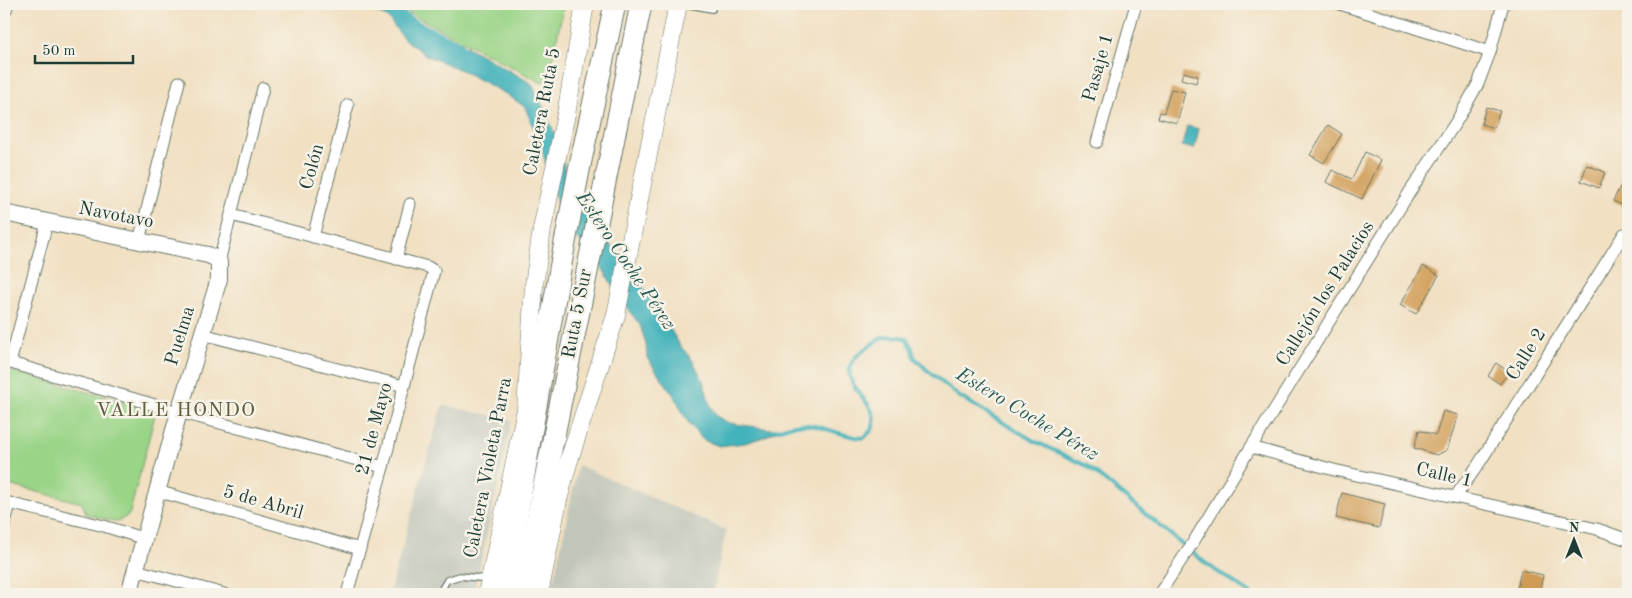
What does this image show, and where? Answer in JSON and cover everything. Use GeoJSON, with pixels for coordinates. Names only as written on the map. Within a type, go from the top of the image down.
{"type":"FeatureCollection","features":[{"type":"Feature","properties":{"kind":"highway","name":"Ruta 5 Sur"},"geometry":{"type":"LineString","coordinates":[[493,589],[615,4]]}},
{"type":"Feature","properties":{"kind":"highway","name":"Ruta 5 Sur"},"geometry":{"type":"LineString","coordinates":[[522,594],[641,4]]}},
{"type":"Feature","properties":{"kind":"main road","name":"Caletera Ruta 5"},"geometry":{"type":"LineString","coordinates":[[542,229],[567,109],[585,4]]}},
{"type":"Feature","properties":{"kind":"main road"},"geometry":{"type":"LineString","coordinates":[[539,594],[558,500],[568,463],[616,315],[678,4]]}},
{"type":"Feature","properties":{"kind":"main road","name":"Caletera Violeta Parra"},"geometry":{"type":"LineString","coordinates":[[493,589],[526,410],[534,286],[542,229]]}},
{"type":"Feature","properties":{"kind":"street"},"geometry":{"type":"LineString","coordinates":[[4,8],[5,4]]}},
{"type":"Feature","properties":{"kind":"street","name":"Pasaje 1"},"geometry":{"type":"LineString","coordinates":[[1097,142],[1136,4]]}},
{"type":"Feature","properties":{"kind":"street"},"geometry":{"type":"LineString","coordinates":[[1340,4],[1490,52]]}},
{"type":"Feature","properties":{"kind":"street","name":"Callejón los Palacios"},"geometry":{"type":"LineString","coordinates":[[1159,594],[1456,122],[1478,84],[1490,52],[1503,4]]}},
{"type":"Feature","properties":{"kind":"street"},"geometry":{"type":"LineString","coordinates":[[139,241],[179,82]]}},
{"type":"Feature","properties":{"kind":"street","name":"Puelma"},"geometry":{"type":"LineString","coordinates":[[129,594],[179,412],[219,279],[219,262],[263,88]]}},
{"type":"Feature","properties":{"kind":"street","name":"Colón"},"geometry":{"type":"LineString","coordinates":[[313,237],[348,106]]}},
{"type":"Feature","properties":{"kind":"street"},"geometry":{"type":"LineString","coordinates":[[231,215],[396,259],[410,204]]}},
{"type":"Feature","properties":{"kind":"street","name":"Navotavo"},"geometry":{"type":"LineString","coordinates":[[4,213],[208,255],[219,262]]}},
{"type":"Feature","properties":{"kind":"street"},"geometry":{"type":"LineString","coordinates":[[47,222],[7,362],[179,412],[383,467]]}},
{"type":"Feature","properties":{"kind":"street","name":"Calle 2"},"geometry":{"type":"LineString","coordinates":[[1455,497],[1478,465],[1624,234],[1628,236]]}},
{"type":"Feature","properties":{"kind":"street","name":"21 de Mayo"},"geometry":{"type":"LineString","coordinates":[[347,594],[383,467],[434,271],[428,267],[396,259]]}},
{"type":"Feature","properties":{"kind":"street"},"geometry":{"type":"LineString","coordinates":[[202,334],[404,386]]}},
{"type":"Feature","properties":{"kind":"street","name":"Calle 1"},"geometry":{"type":"LineString","coordinates":[[1251,447],[1334,470],[1597,529],[1628,540]]}},
{"type":"Feature","properties":{"kind":"street","name":"5 de Abril"},"geometry":{"type":"LineString","coordinates":[[157,491],[360,549]]}},
{"type":"Feature","properties":{"kind":"street"},"geometry":{"type":"LineString","coordinates":[[4,526],[7,503],[104,526],[145,539]]}},
{"type":"Feature","properties":{"kind":"street"},"geometry":{"type":"LineString","coordinates":[[136,570],[224,594]]}},
{"type":"Feature","properties":{"kind":"lane"},"geometry":{"type":"LineString","coordinates":[[686,4],[712,9]]}},
{"type":"Feature","properties":{"kind":"lane"},"geometry":{"type":"LineString","coordinates":[[439,594],[447,580],[460,576],[493,589]]}},
{"type":"Feature","properties":{"kind":"shaded area"},"geometry":{"type":"Polygon","coordinates":[[[442,405],[512,420],[474,594],[389,594],[442,405]]]}},
{"type":"Feature","properties":{"kind":"shaded area"},"geometry":{"type":"Polygon","coordinates":[[[578,465],[726,530],[713,594],[551,594],[578,465]]]}},
{"type":"Feature","properties":{"kind":"green space"},"geometry":{"type":"Polygon","coordinates":[[[397,4],[564,4],[550,73],[542,83],[411,14],[397,4]]]}},
{"type":"Feature","properties":{"kind":"green space"},"geometry":{"type":"Polygon","coordinates":[[[5,369],[156,411],[128,516],[116,522],[86,514],[82,503],[9,485],[4,489],[5,369]]]}},
{"type":"Feature","properties":{"kind":"water"},"geometry":{"type":"Polygon","coordinates":[[[357,4],[390,4],[413,20],[462,44],[531,83],[559,145],[566,176],[583,209],[651,298],[678,343],[693,361],[704,383],[710,405],[716,416],[729,423],[778,430],[745,443],[719,446],[703,440],[687,421],[675,397],[647,358],[646,344],[640,325],[623,303],[598,261],[577,239],[560,212],[542,149],[525,107],[506,94],[461,70],[427,56],[404,39],[387,17],[357,4]]]}},
{"type":"Feature","properties":{"kind":"water"},"geometry":{"type":"Polygon","coordinates":[[[1187,126],[1199,129],[1194,149],[1182,146],[1187,126]]]}},
{"type":"Feature","properties":{"kind":"building"},"geometry":{"type":"Polygon","coordinates":[[[1183,72],[1198,76],[1196,83],[1181,79],[1183,72]]]}},
{"type":"Feature","properties":{"kind":"building"},"geometry":{"type":"Polygon","coordinates":[[[1171,89],[1185,92],[1177,123],[1158,118],[1160,112],[1164,113],[1171,89]]]}},
{"type":"Feature","properties":{"kind":"building"},"geometry":{"type":"Polygon","coordinates":[[[1486,107],[1500,111],[1494,128],[1481,124],[1486,107]]]}},
{"type":"Feature","properties":{"kind":"building"},"geometry":{"type":"Polygon","coordinates":[[[1328,125],[1342,134],[1324,163],[1310,155],[1328,125]]]}},
{"type":"Feature","properties":{"kind":"building"},"geometry":{"type":"Polygon","coordinates":[[[1365,152],[1381,160],[1362,199],[1326,182],[1332,170],[1352,179],[1365,152]]]}},
{"type":"Feature","properties":{"kind":"building"},"geometry":{"type":"Polygon","coordinates":[[[1587,165],[1605,172],[1599,188],[1581,181],[1587,165]]]}},
{"type":"Feature","properties":{"kind":"building"},"geometry":{"type":"Polygon","coordinates":[[[1628,171],[1628,202],[1626,207],[1613,201],[1628,171]]]}},
{"type":"Feature","properties":{"kind":"building"},"geometry":{"type":"Polygon","coordinates":[[[1423,266],[1439,275],[1416,314],[1400,305],[1423,266]]]}},
{"type":"Feature","properties":{"kind":"building"},"geometry":{"type":"Polygon","coordinates":[[[1496,363],[1509,372],[1500,384],[1488,376],[1496,363]]]}},
{"type":"Feature","properties":{"kind":"building"},"geometry":{"type":"Polygon","coordinates":[[[1443,411],[1458,415],[1447,450],[1437,455],[1414,448],[1419,430],[1436,435],[1443,411]]]}},
{"type":"Feature","properties":{"kind":"building"},"geometry":{"type":"Polygon","coordinates":[[[1342,493],[1385,504],[1379,528],[1336,518],[1342,493]]]}},
{"type":"Feature","properties":{"kind":"building"},"geometry":{"type":"Polygon","coordinates":[[[1521,570],[1543,575],[1539,594],[1516,594],[1521,570]]]}},
{"type":"Feature","properties":{"kind":"waterway","name":"Estero Coche Pérez"},"geometry":{"type":"LineString","coordinates":[[390,4],[413,20],[462,44]]}},
{"type":"Feature","properties":{"kind":"waterway","name":"Estero Coche Pérez"},"geometry":{"type":"LineString","coordinates":[[775,430],[794,425],[803,425],[864,438],[873,427],[873,414],[853,383],[850,367],[858,355],[881,338],[889,336],[906,338],[912,348],[914,357],[960,397],[1034,441],[1087,466],[1209,566],[1251,594]]}},
{"type":"Feature","properties":{"kind":"district","name":"VALLE HONDO"},"geometry":{"type":"Point","coordinates":[176,411]}}]}
